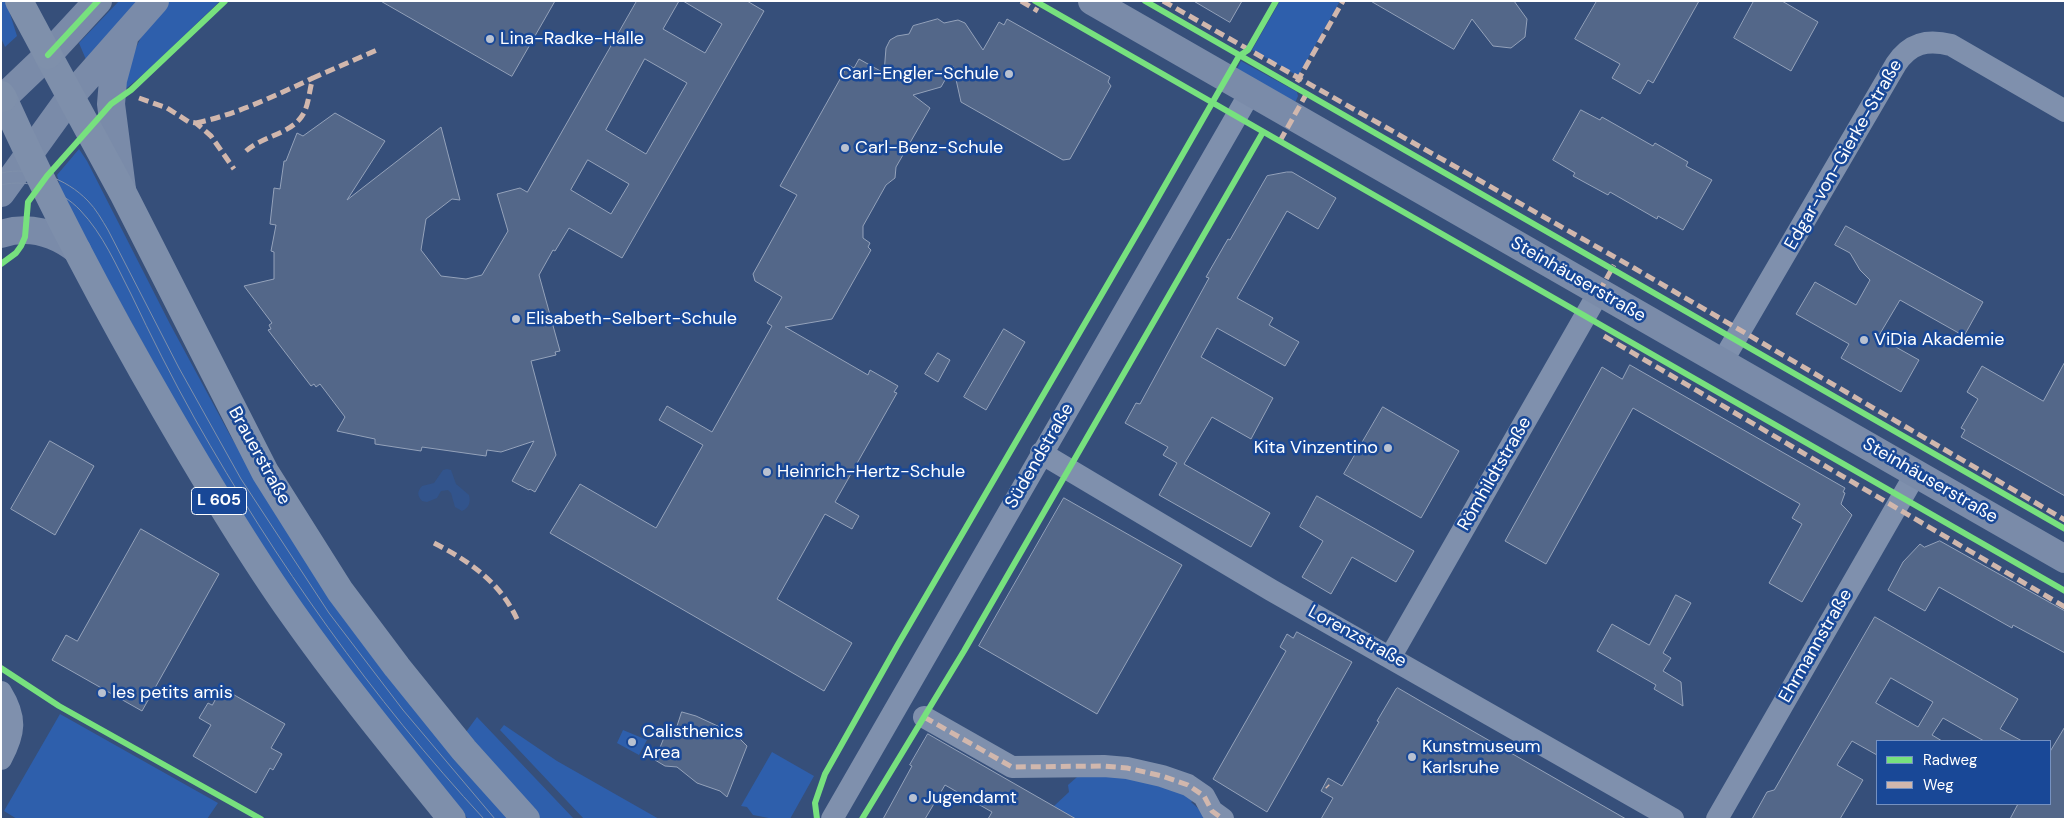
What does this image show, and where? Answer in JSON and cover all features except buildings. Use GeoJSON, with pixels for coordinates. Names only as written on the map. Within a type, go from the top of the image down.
{"type":"FeatureCollection","features":[{"type":"Feature","properties":{"kind":"highway","name":"L 605"},"geometry":{"type":"LineString","coordinates":[[19,1],[48,55]]}},
{"type":"Feature","properties":{"kind":"main road","name":"Brauerstraße"},"geometry":{"type":"LineString","coordinates":[[48,55],[123,193],[264,472],[340,591],[396,667],[454,739],[526,819]]}},
{"type":"Feature","properties":{"kind":"main road","name":"L 605"},"geometry":{"type":"LineString","coordinates":[[2,98],[77,250],[126,342],[206,481],[291,612],[352,694],[452,819]]}},
{"type":"Feature","properties":{"kind":"street"},"geometry":{"type":"LineString","coordinates":[[2,98],[48,55],[98,1]]}},
{"type":"Feature","properties":{"kind":"street"},"geometry":{"type":"LineString","coordinates":[[1,193],[71,96],[155,1]]}},
{"type":"Feature","properties":{"kind":"street","name":"Steinhäuserstraße"},"geometry":{"type":"LineString","coordinates":[[1092,1],[2065,559]]}},
{"type":"Feature","properties":{"kind":"street"},"geometry":{"type":"LineString","coordinates":[[123,193],[111,104],[117,61],[126,33]]}},
{"type":"Feature","properties":{"kind":"street","name":"Edgar-von-Gierke-Straße"},"geometry":{"type":"LineString","coordinates":[[1722,362],[1896,64],[1909,49],[1922,44],[1937,42],[1951,46],[2065,111]]}},
{"type":"Feature","properties":{"kind":"street","name":"Südendstraße"},"geometry":{"type":"LineString","coordinates":[[832,819],[1250,93]]}},
{"type":"Feature","properties":{"kind":"street"},"geometry":{"type":"LineString","coordinates":[[1,234],[14,230],[41,232],[56,236],[77,250]]}},
{"type":"Feature","properties":{"kind":"street","name":"Römhildtstraße"},"geometry":{"type":"LineString","coordinates":[[1391,656],[1599,292]]}},
{"type":"Feature","properties":{"kind":"street","name":"Lorenzstraße"},"geometry":{"type":"LineString","coordinates":[[1041,453],[1271,590],[1391,656],[1674,819]]}},
{"type":"Feature","properties":{"kind":"street","name":"Ehrmannstraße"},"geometry":{"type":"LineString","coordinates":[[1717,819],[1916,473]]}},
{"type":"Feature","properties":{"kind":"street"},"geometry":{"type":"LineString","coordinates":[[1,692],[11,710],[13,721],[13,732],[1,759]]}},
{"type":"Feature","properties":{"kind":"street"},"geometry":{"type":"LineString","coordinates":[[924,717],[1012,767],[1104,766],[1128,768],[1162,776],[1188,785],[1204,796],[1212,810],[1223,819]]}},
{"type":"Feature","properties":{"kind":"shaded area"},"geometry":{"type":"Polygon","coordinates":[[[1,1],[6,1],[17,36],[5,47],[1,38],[1,1]]]}},
{"type":"Feature","properties":{"kind":"shaded area"},"geometry":{"type":"Polygon","coordinates":[[[119,1],[141,1],[87,62],[79,43],[119,1]]]}},
{"type":"Feature","properties":{"kind":"shaded area"},"geometry":{"type":"Polygon","coordinates":[[[169,1],[220,1],[146,72],[122,92],[138,43],[169,1]]]}},
{"type":"Feature","properties":{"kind":"shaded area"},"geometry":{"type":"Polygon","coordinates":[[[1280,1],[1340,1],[1298,76],[1252,50],[1280,1]]]}},
{"type":"Feature","properties":{"kind":"shaded area"},"geometry":{"type":"Polygon","coordinates":[[[1241,61],[1297,92],[1298,96],[1294,105],[1236,71],[1241,61]]]}},
{"type":"Feature","properties":{"kind":"shaded area"},"geometry":{"type":"Polygon","coordinates":[[[79,149],[231,437],[274,507],[513,819],[468,819],[396,734],[243,524],[64,201],[57,175],[79,149]]]}},
{"type":"Feature","properties":{"kind":"shaded area"},"geometry":{"type":"Polygon","coordinates":[[[443,470],[451,470],[456,484],[469,495],[469,504],[462,511],[455,507],[451,493],[448,490],[441,491],[437,498],[427,502],[422,501],[418,495],[422,486],[434,483],[443,470]]]}},
{"type":"Feature","properties":{"kind":"shaded area"},"geometry":{"type":"Polygon","coordinates":[[[60,714],[218,803],[207,819],[17,819],[4,811],[60,714]]]}},
{"type":"Feature","properties":{"kind":"shaded area"},"geometry":{"type":"Polygon","coordinates":[[[477,717],[574,819],[539,819],[466,732],[477,717]]]}},
{"type":"Feature","properties":{"kind":"shaded area"},"geometry":{"type":"Polygon","coordinates":[[[504,725],[557,761],[659,819],[584,819],[500,730],[504,725]]]}},
{"type":"Feature","properties":{"kind":"shaded area","name":"Calisthenics Area"},"geometry":{"type":"Polygon","coordinates":[[[623,730],[647,740],[639,755],[617,743],[623,730]]]}},
{"type":"Feature","properties":{"kind":"shaded area"},"geometry":{"type":"Polygon","coordinates":[[[772,752],[814,776],[790,819],[774,819],[753,815],[747,807],[741,806],[772,752]]]}},
{"type":"Feature","properties":{"kind":"shaded area"},"geometry":{"type":"Polygon","coordinates":[[[1104,771],[1199,797],[1191,802],[1210,819],[1076,819],[1054,806],[1069,792],[1068,785],[1077,777],[1104,771]]]}},
{"type":"Feature","properties":{"kind":"tram line"},"geometry":{"type":"LineString","coordinates":[[1,173],[25,171],[59,180],[79,193],[94,208],[108,230],[179,368],[241,479],[329,613],[403,710],[495,819]]}},
{"type":"Feature","properties":{"kind":"tram line"},"geometry":{"type":"LineString","coordinates":[[1,185],[22,183],[54,191],[80,210],[96,229],[195,419],[259,525],[328,627],[365,677],[403,726],[484,819]]}},
{"type":"Feature","properties":{"kind":"marked path"},"geometry":{"type":"LineString","coordinates":[[1021,1],[1038,11]]}},
{"type":"Feature","properties":{"kind":"marked path"},"geometry":{"type":"LineString","coordinates":[[1163,1],[1634,268],[2065,520]]}},
{"type":"Feature","properties":{"kind":"marked path"},"geometry":{"type":"LineString","coordinates":[[1297,82],[1343,1]]}},
{"type":"Feature","properties":{"kind":"marked path"},"geometry":{"type":"LineString","coordinates":[[246,151],[297,122],[306,108],[313,78],[379,49]]}},
{"type":"Feature","properties":{"kind":"marked path"},"geometry":{"type":"LineString","coordinates":[[196,123],[241,110],[313,78]]}},
{"type":"Feature","properties":{"kind":"marked path"},"geometry":{"type":"LineString","coordinates":[[1280,141],[1308,91]]}},
{"type":"Feature","properties":{"kind":"marked path"},"geometry":{"type":"LineString","coordinates":[[139,98],[167,108],[189,122],[196,123],[211,136],[234,169]]}},
{"type":"Feature","properties":{"kind":"marked path"},"geometry":{"type":"LineString","coordinates":[[1599,292],[1614,265]]}},
{"type":"Feature","properties":{"kind":"marked path"},"geometry":{"type":"LineString","coordinates":[[1604,336],[2065,607]]}},
{"type":"Feature","properties":{"kind":"marked path"},"geometry":{"type":"LineString","coordinates":[[434,543],[471,565],[492,583],[502,594],[517,619]]}},
{"type":"Feature","properties":{"kind":"marked path"},"geometry":{"type":"LineString","coordinates":[[924,717],[1012,767],[1104,766],[1127,768],[1162,776],[1188,785],[1204,796],[1212,811],[1223,819]]}},
{"type":"Feature","properties":{"kind":"cycle path"},"geometry":{"type":"LineString","coordinates":[[48,55],[98,1]]}},
{"type":"Feature","properties":{"kind":"cycle path"},"geometry":{"type":"LineString","coordinates":[[1,264],[16,253],[21,246],[25,237],[28,202],[47,176],[111,104],[131,90],[225,1]]}},
{"type":"Feature","properties":{"kind":"cycle path"},"geometry":{"type":"LineString","coordinates":[[1035,1],[2065,591]]}},
{"type":"Feature","properties":{"kind":"cycle path"},"geometry":{"type":"LineString","coordinates":[[1145,1],[2065,529]]}},
{"type":"Feature","properties":{"kind":"cycle path"},"geometry":{"type":"LineString","coordinates":[[817,819],[815,803],[825,774],[897,646],[1239,56],[1248,50],[1276,1]]}},
{"type":"Feature","properties":{"kind":"cycle path"},"geometry":{"type":"LineString","coordinates":[[862,819],[964,651],[1263,132]]}},
{"type":"Feature","properties":{"kind":"cycle path"},"geometry":{"type":"LineString","coordinates":[[1,668],[59,706],[261,819]]}},
{"type":"Feature","properties":{"kind":"place","name":"Lina-Radke-Halle"},"geometry":{"type":"Point","coordinates":[490,39]}},
{"type":"Feature","properties":{"kind":"place","name":"Carl-Engler-Schule"},"geometry":{"type":"Point","coordinates":[1009,74]}},
{"type":"Feature","properties":{"kind":"place","name":"Carl-Benz-Schule"},"geometry":{"type":"Point","coordinates":[845,148]}},
{"type":"Feature","properties":{"kind":"place","name":"Elisabeth-Selbert-Schule"},"geometry":{"type":"Point","coordinates":[516,319]}},
{"type":"Feature","properties":{"kind":"place","name":"ViDia Akademie"},"geometry":{"type":"Point","coordinates":[1864,340]}},
{"type":"Feature","properties":{"kind":"place","name":"Kita Vinzentino"},"geometry":{"type":"Point","coordinates":[1388,448]}},
{"type":"Feature","properties":{"kind":"place","name":"Heinrich-Hertz-Schule"},"geometry":{"type":"Point","coordinates":[767,472]}},
{"type":"Feature","properties":{"kind":"place","name":"les petits amis"},"geometry":{"type":"Point","coordinates":[102,693]}},
{"type":"Feature","properties":{"kind":"place","name":"Calisthenics Area"},"geometry":{"type":"Point","coordinates":[632,742]}},
{"type":"Feature","properties":{"kind":"place","name":"Kunstmuseum Karlsruhe"},"geometry":{"type":"Point","coordinates":[1412,757]}},
{"type":"Feature","properties":{"kind":"place","name":"Jugendamt"},"geometry":{"type":"Point","coordinates":[913,798]}}]}
